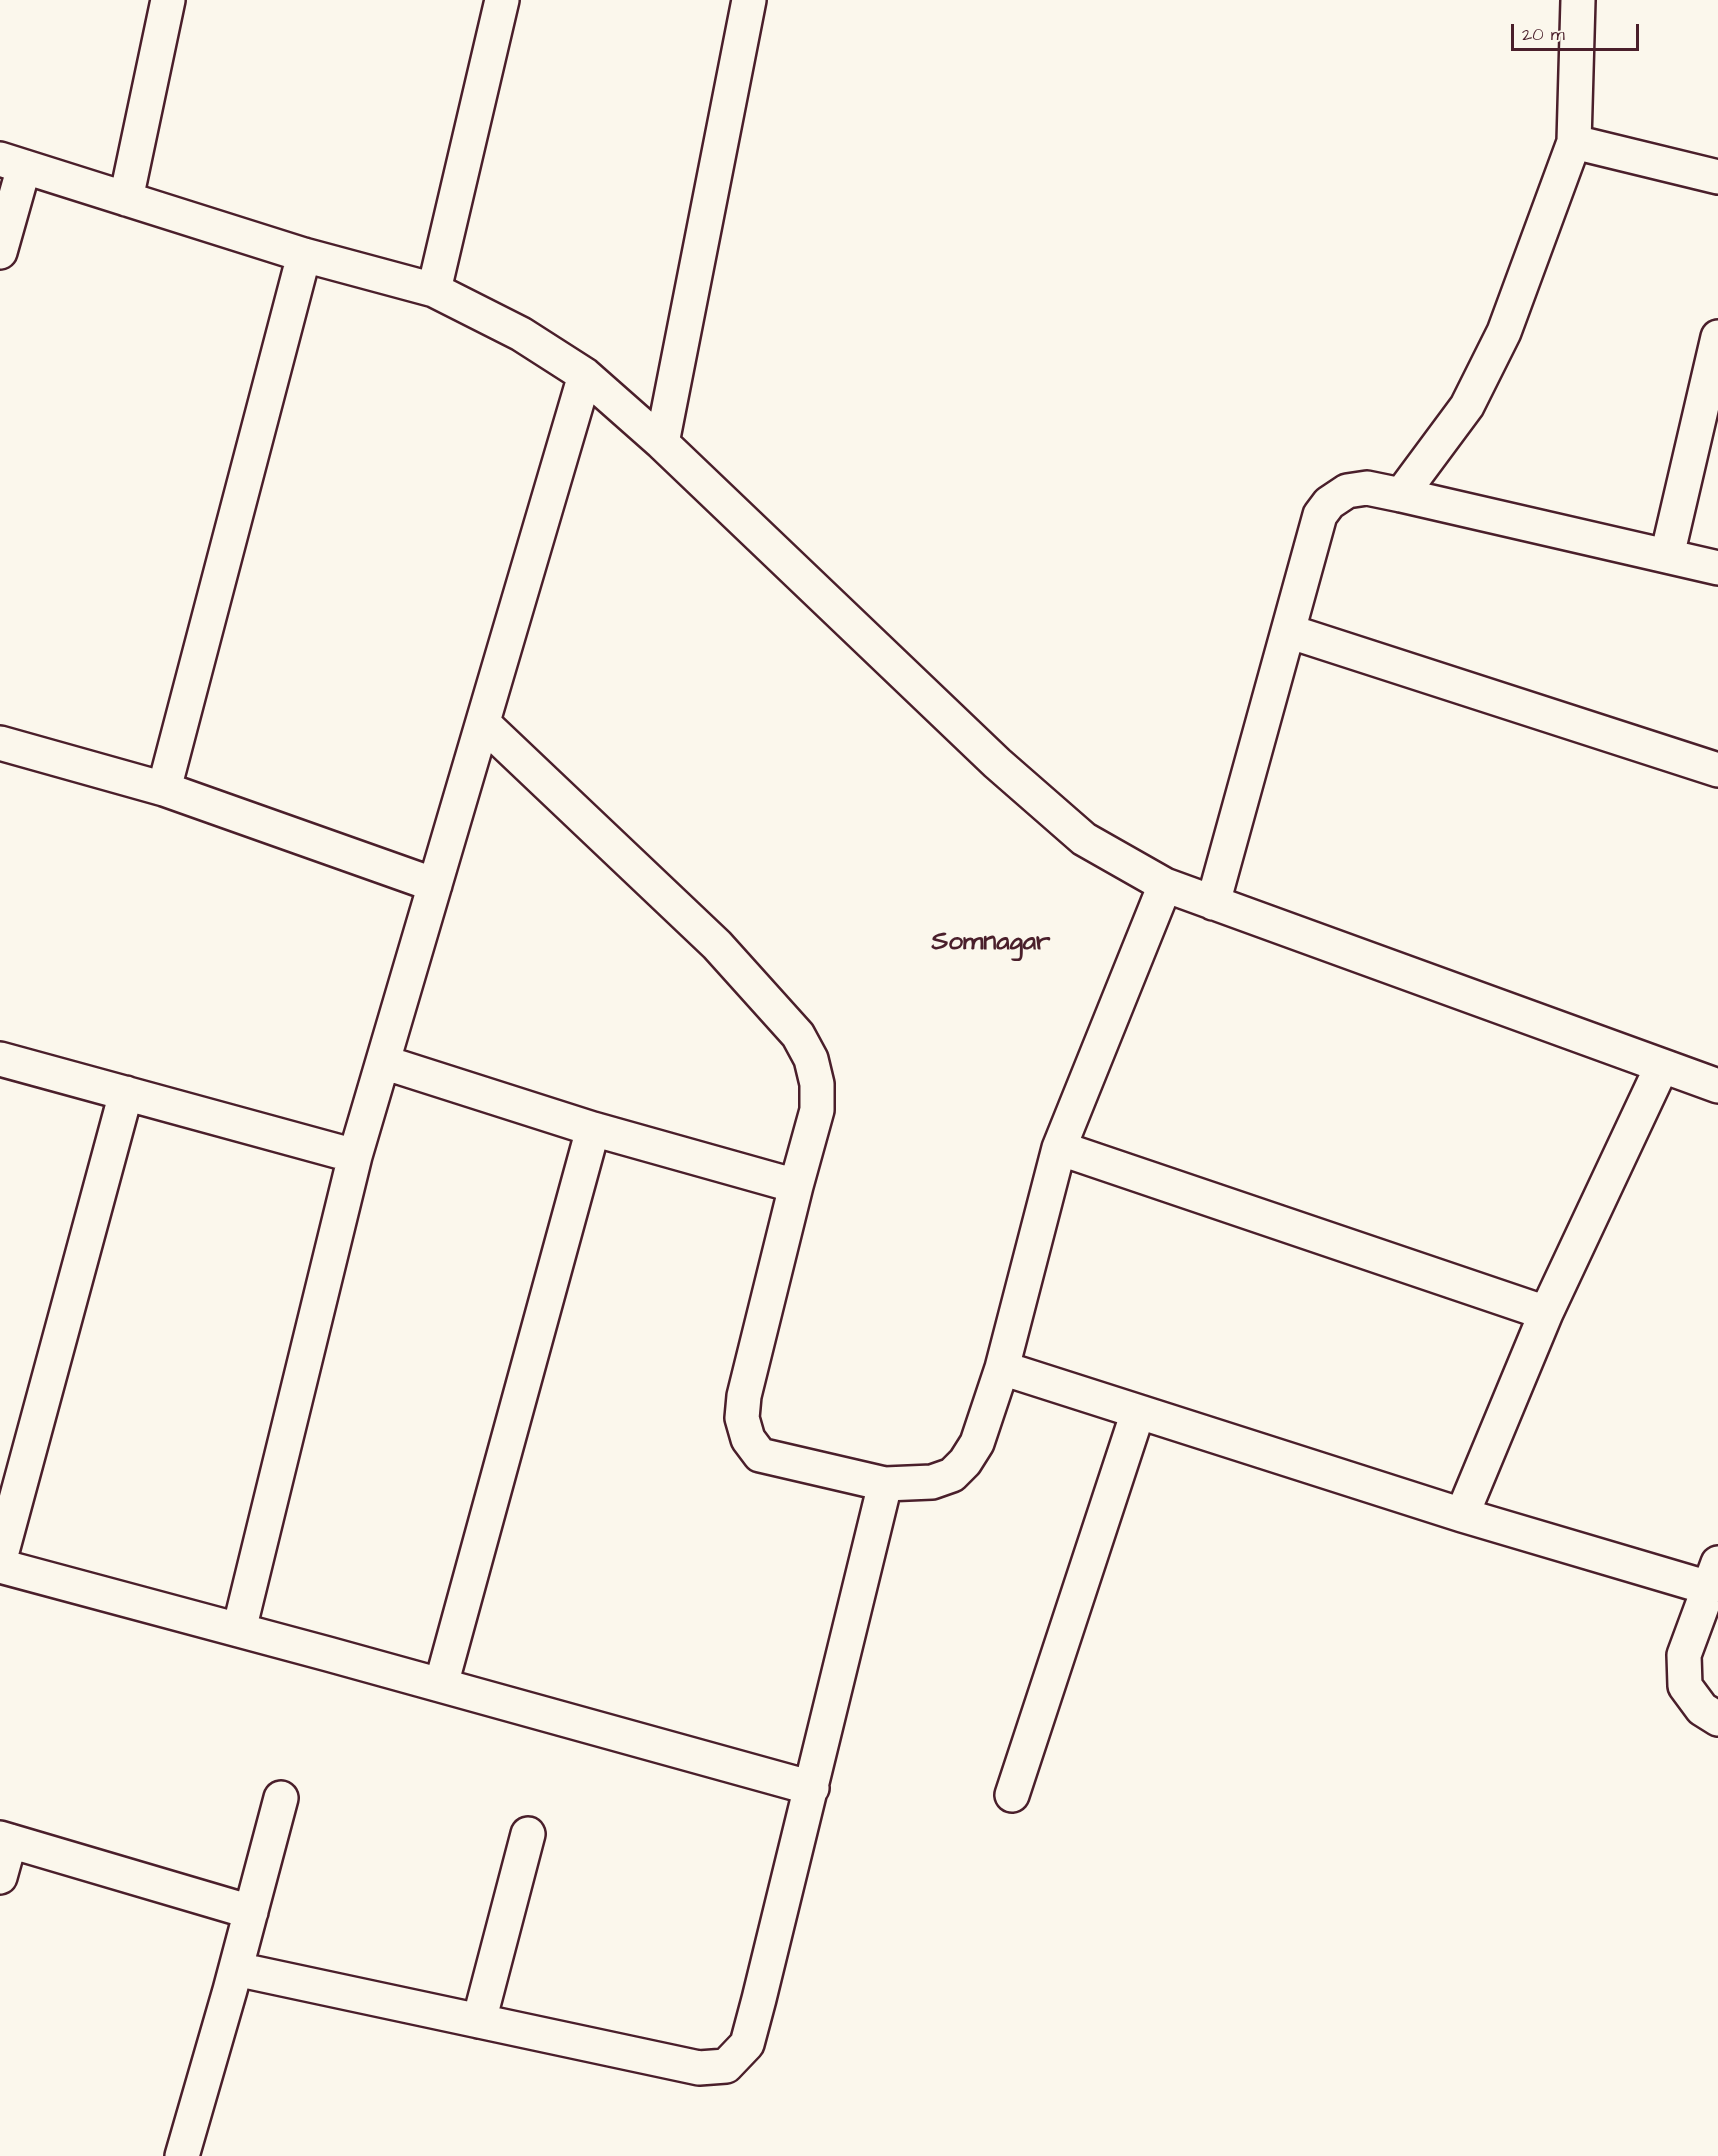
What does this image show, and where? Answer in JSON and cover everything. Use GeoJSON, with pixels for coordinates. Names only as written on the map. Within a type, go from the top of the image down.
{"type":"FeatureCollection","features":[{"type":"Feature","properties":{"kind":"street"},"geometry":{"type":"LineString","coordinates":[[126,199],[168,0]]}},
{"type":"Feature","properties":{"kind":"street"},"geometry":{"type":"LineString","coordinates":[[434,290],[502,0]]}},
{"type":"Feature","properties":{"kind":"street"},"geometry":{"type":"LineString","coordinates":[[662,443],[749,0]]}},
{"type":"Feature","properties":{"kind":"street"},"geometry":{"type":"LineString","coordinates":[[1401,495],[1467,406],[1504,332],[1574,142],[1578,0]]}},
{"type":"Feature","properties":{"kind":"street"},"geometry":{"type":"LineString","coordinates":[[1574,142],[1718,177]]}},
{"type":"Feature","properties":{"kind":"street"},"geometry":{"type":"LineString","coordinates":[[0,252],[12,163],[304,255],[434,290],[521,334],[585,375],[662,443],[997,763],[1084,839],[1165,885],[1718,1086]]}},
{"type":"Feature","properties":{"kind":"street"},"geometry":{"type":"LineString","coordinates":[[164,789],[304,255]]}},
{"type":"Feature","properties":{"kind":"street"},"geometry":{"type":"LineString","coordinates":[[1667,556],[1718,337]]}},
{"type":"Feature","properties":{"kind":"street"},"geometry":{"type":"LineString","coordinates":[[239,1630],[355,1156],[585,375]]}},
{"type":"Feature","properties":{"kind":"street"},"geometry":{"type":"LineString","coordinates":[[1213,903],[1320,515],[1329,503],[1347,491],[1367,488],[1401,495],[1718,568]]}},
{"type":"Feature","properties":{"kind":"street"},"geometry":{"type":"LineString","coordinates":[[1287,631],[1718,770]]}},
{"type":"Feature","properties":{"kind":"street"},"geometry":{"type":"LineString","coordinates":[[483,723],[717,945],[798,1035],[811,1059],[817,1084],[817,1110],[744,1396],[742,1418],[748,1439],[760,1455],[885,1484],[932,1482],[952,1475],[964,1462],[977,1443],[1002,1368],[1059,1148],[1165,885]]}},
{"type":"Feature","properties":{"kind":"street"},"geometry":{"type":"LineString","coordinates":[[0,743],[164,789],[435,885]]}},
{"type":"Feature","properties":{"kind":"street"},"geometry":{"type":"LineString","coordinates":[[0,1059],[355,1156]]}},
{"type":"Feature","properties":{"kind":"street"},"geometry":{"type":"LineString","coordinates":[[383,1062],[593,1128],[796,1186]]}},
{"type":"Feature","properties":{"kind":"street"},"geometry":{"type":"LineString","coordinates":[[1462,1515],[1546,1312],[1662,1066]]}},
{"type":"Feature","properties":{"kind":"street"},"geometry":{"type":"LineString","coordinates":[[0,1559],[126,1093]]}},
{"type":"Feature","properties":{"kind":"street"},"geometry":{"type":"LineString","coordinates":[[441,1685],[593,1128]]}},
{"type":"Feature","properties":{"kind":"street"},"geometry":{"type":"LineString","coordinates":[[1059,1148],[1546,1312]]}},
{"type":"Feature","properties":{"kind":"street"},"geometry":{"type":"LineString","coordinates":[[1002,1368],[1462,1515],[1713,1576],[1684,1655],[1685,1686],[1702,1709],[1718,1719]]}},
{"type":"Feature","properties":{"kind":"street"},"geometry":{"type":"LineString","coordinates":[[1011,1795],[1138,1412]]}},
{"type":"Feature","properties":{"kind":"street"},"geometry":{"type":"LineString","coordinates":[[236,1969],[699,2068],[726,2066],[747,2044],[812,1788],[885,1484]]}},
{"type":"Feature","properties":{"kind":"street"},"geometry":{"type":"LineString","coordinates":[[0,1566],[812,1788]]}},
{"type":"Feature","properties":{"kind":"street"},"geometry":{"type":"LineString","coordinates":[[182,2156],[236,1969],[281,1798]]}},
{"type":"Feature","properties":{"kind":"street"},"geometry":{"type":"LineString","coordinates":[[479,2021],[528,1834]]}},
{"type":"Feature","properties":{"kind":"street"},"geometry":{"type":"LineString","coordinates":[[0,1877],[5,1840],[251,1912]]}},
{"type":"Feature","properties":{"kind":"district","name":"Somnagar"},"geometry":{"type":"Point","coordinates":[991,944]}}]}
